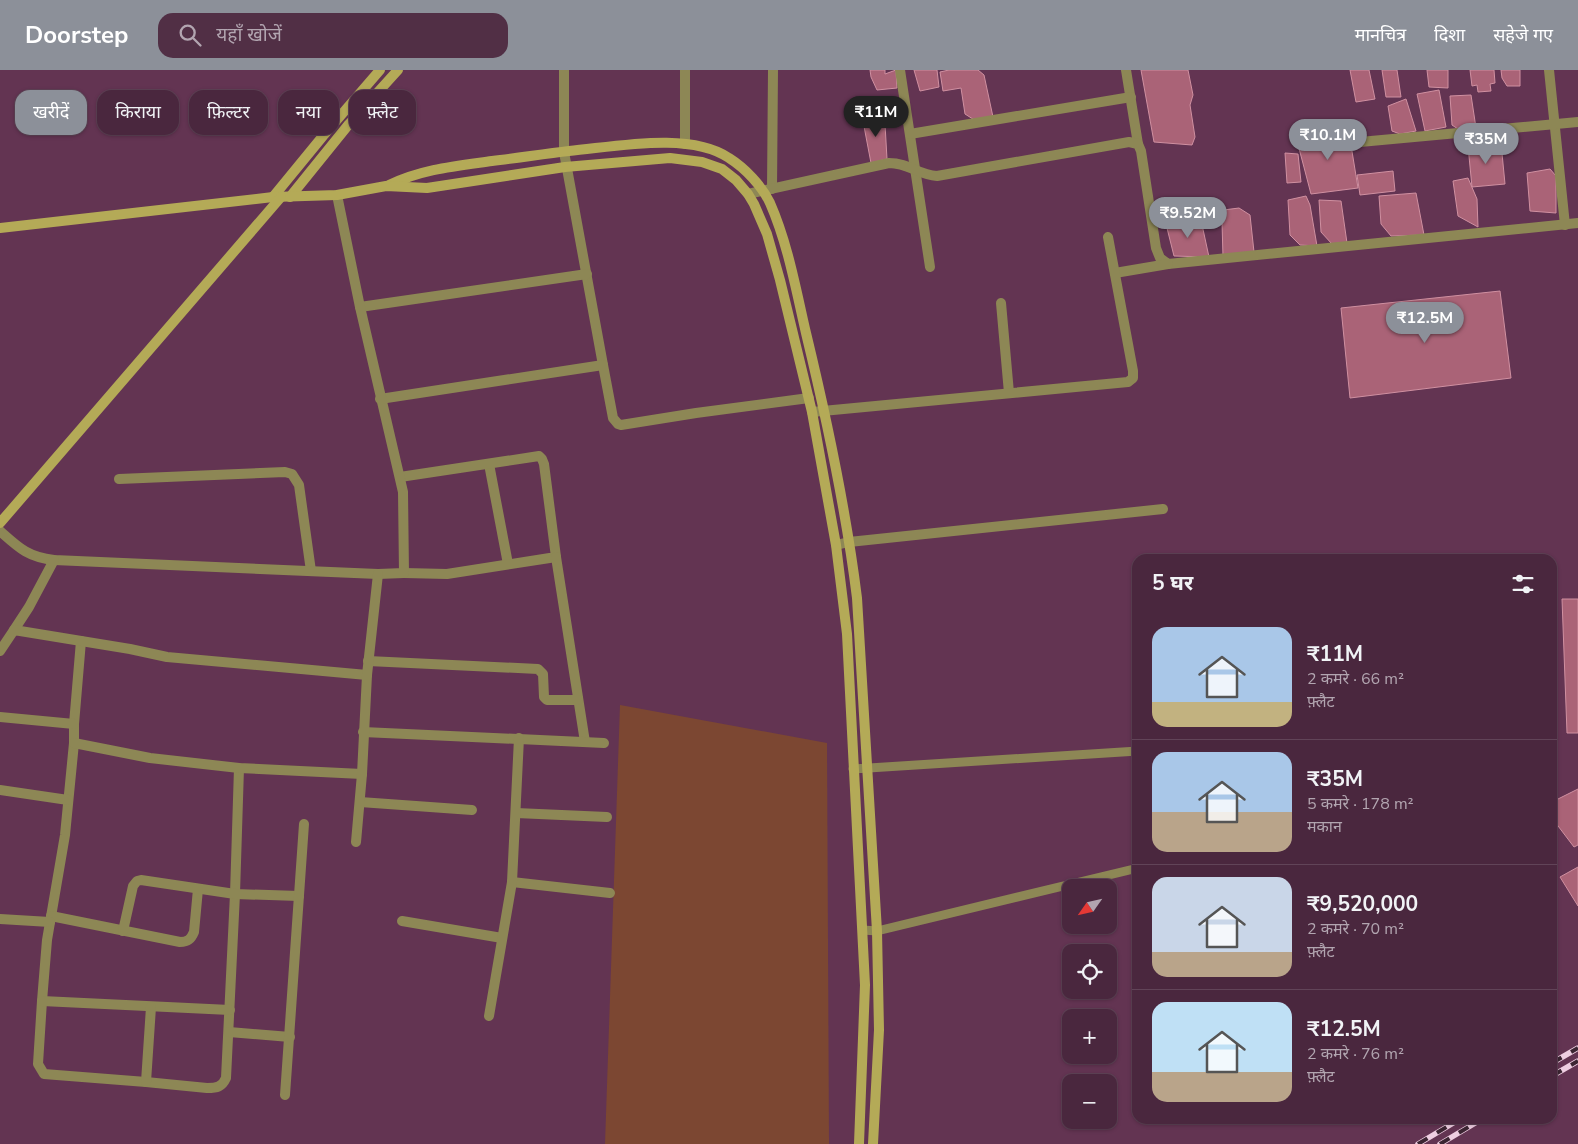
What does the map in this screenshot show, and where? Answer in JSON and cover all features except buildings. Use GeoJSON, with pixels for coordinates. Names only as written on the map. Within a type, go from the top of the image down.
{"type":"FeatureCollection","features":[{"type":"Feature","properties":{"kind":"main road"},"geometry":{"type":"LineString","coordinates":[[281,197],[323,136],[380,70]]}},
{"type":"Feature","properties":{"kind":"main road"},"geometry":{"type":"LineString","coordinates":[[0,523],[5,510],[281,197],[398,70]]}},
{"type":"Feature","properties":{"kind":"main road"},"geometry":{"type":"LineString","coordinates":[[386,186],[405,177],[432,170],[564,152],[658,142],[710,148],[730,158],[767,190],[793,277],[825,411],[849,542],[859,624],[877,931],[879,1030],[873,1144]]}},
{"type":"Feature","properties":{"kind":"main road"},"geometry":{"type":"LineString","coordinates":[[0,228],[281,197],[337,195],[386,186],[427,188],[566,166],[670,158],[702,162],[722,169],[736,180],[748,194],[767,234],[780,280],[812,412],[836,545],[847,634],[863,930],[865,985],[859,1144]]}},
{"type":"Feature","properties":{"kind":"street"},"geometry":{"type":"LineString","coordinates":[[564,70],[564,152],[566,166],[615,422],[621,425],[809,398]]}},
{"type":"Feature","properties":{"kind":"street"},"geometry":{"type":"LineString","coordinates":[[685,144],[686,70]]}},
{"type":"Feature","properties":{"kind":"street"},"geometry":{"type":"LineString","coordinates":[[767,190],[773,70]]}},
{"type":"Feature","properties":{"kind":"street"},"geometry":{"type":"LineString","coordinates":[[900,70],[930,267]]}},
{"type":"Feature","properties":{"kind":"street"},"geometry":{"type":"LineString","coordinates":[[1126,70],[1138,144],[1144,162],[1156,248],[1160,258],[1168,264]]}},
{"type":"Feature","properties":{"kind":"street"},"geometry":{"type":"LineString","coordinates":[[1549,70],[1566,224]]}},
{"type":"Feature","properties":{"kind":"street"},"geometry":{"type":"LineString","coordinates":[[910,134],[1130,97]]}},
{"type":"Feature","properties":{"kind":"street"},"geometry":{"type":"LineString","coordinates":[[1360,142],[1578,122]]}},
{"type":"Feature","properties":{"kind":"street"},"geometry":{"type":"LineString","coordinates":[[748,194],[889,163],[904,164],[929,176],[937,176],[1129,142],[1138,144]]}},
{"type":"Feature","properties":{"kind":"street"},"geometry":{"type":"LineString","coordinates":[[337,195],[380,399],[400,476],[404,504],[404,573]]}},
{"type":"Feature","properties":{"kind":"street"},"geometry":{"type":"LineString","coordinates":[[1115,273],[1168,264],[1578,223]]}},
{"type":"Feature","properties":{"kind":"street"},"geometry":{"type":"LineString","coordinates":[[812,412],[1128,382],[1133,378],[1133,371],[1108,237]]}},
{"type":"Feature","properties":{"kind":"street"},"geometry":{"type":"LineString","coordinates":[[360,307],[587,274]]}},
{"type":"Feature","properties":{"kind":"street"},"geometry":{"type":"LineString","coordinates":[[1000,303],[1009,393]]}},
{"type":"Feature","properties":{"kind":"street"},"geometry":{"type":"LineString","coordinates":[[380,399],[603,365]]}},
{"type":"Feature","properties":{"kind":"street"},"geometry":{"type":"LineString","coordinates":[[400,476],[534,456],[539,456],[542,459],[585,742]]}},
{"type":"Feature","properties":{"kind":"street"},"geometry":{"type":"LineString","coordinates":[[489,464],[508,564]]}},
{"type":"Feature","properties":{"kind":"street"},"geometry":{"type":"LineString","coordinates":[[119,479],[285,472],[292,474],[299,485],[311,571]]}},
{"type":"Feature","properties":{"kind":"street"},"geometry":{"type":"LineString","coordinates":[[836,545],[849,542],[1163,509]]}},
{"type":"Feature","properties":{"kind":"street"},"geometry":{"type":"LineString","coordinates":[[0,530],[22,551],[34,557],[54,560],[378,574],[447,574],[556,557]]}},
{"type":"Feature","properties":{"kind":"street"},"geometry":{"type":"LineString","coordinates":[[0,650],[28,607],[54,560]]}},
{"type":"Feature","properties":{"kind":"street"},"geometry":{"type":"LineString","coordinates":[[356,842],[362,774],[368,660],[378,574]]}},
{"type":"Feature","properties":{"kind":"street"},"geometry":{"type":"LineString","coordinates":[[14,630],[167,657],[367,675]]}},
{"type":"Feature","properties":{"kind":"street"},"geometry":{"type":"LineString","coordinates":[[81,642],[65,835],[51,919],[42,1001],[38,1064],[44,1074],[208,1088],[216,1088],[223,1084],[226,1078],[229,1032],[239,768]]}},
{"type":"Feature","properties":{"kind":"street"},"geometry":{"type":"LineString","coordinates":[[368,660],[538,669],[543,674],[544,697],[547,700],[578,700]]}},
{"type":"Feature","properties":{"kind":"street"},"geometry":{"type":"LineString","coordinates":[[0,717],[74,724]]}},
{"type":"Feature","properties":{"kind":"street"},"geometry":{"type":"LineString","coordinates":[[363,732],[604,743]]}},
{"type":"Feature","properties":{"kind":"street"},"geometry":{"type":"LineString","coordinates":[[489,1016],[512,882],[519,738]]}},
{"type":"Feature","properties":{"kind":"street"},"geometry":{"type":"LineString","coordinates":[[74,743],[150,758],[239,768],[362,774]]}},
{"type":"Feature","properties":{"kind":"street"},"geometry":{"type":"LineString","coordinates":[[0,790],[68,800]]}},
{"type":"Feature","properties":{"kind":"street"},"geometry":{"type":"LineString","coordinates":[[360,802],[472,810]]}},
{"type":"Feature","properties":{"kind":"street"},"geometry":{"type":"LineString","coordinates":[[516,813],[607,817]]}},
{"type":"Feature","properties":{"kind":"street"},"geometry":{"type":"LineString","coordinates":[[285,1095],[304,824]]}},
{"type":"Feature","properties":{"kind":"street"},"geometry":{"type":"LineString","coordinates":[[123,931],[133,886],[137,881],[147,880],[235,894],[299,896]]}},
{"type":"Feature","properties":{"kind":"street"},"geometry":{"type":"LineString","coordinates":[[512,882],[610,893]]}},
{"type":"Feature","properties":{"kind":"street"},"geometry":{"type":"LineString","coordinates":[[0,919],[51,919],[186,942],[194,932],[198,889]]}},
{"type":"Feature","properties":{"kind":"street"},"geometry":{"type":"LineString","coordinates":[[402,921],[502,938]]}},
{"type":"Feature","properties":{"kind":"street"},"geometry":{"type":"LineString","coordinates":[[42,1001],[230,1010]]}},
{"type":"Feature","properties":{"kind":"street"},"geometry":{"type":"LineString","coordinates":[[146,1082],[151,1007]]}},
{"type":"Feature","properties":{"kind":"street"},"geometry":{"type":"LineString","coordinates":[[229,1032],[290,1037]]}},
{"type":"Feature","properties":{"kind":"lane"},"geometry":{"type":"LineString","coordinates":[[853,769],[1132,751]]}},
{"type":"Feature","properties":{"kind":"lane"},"geometry":{"type":"LineString","coordinates":[[863,930],[877,931],[1132,869]]}},
{"type":"Feature","properties":{"kind":"shaded area"},"geometry":{"type":"Polygon","coordinates":[[[620,705],[827,743],[829,1144],[605,1144],[620,705]]]}},
{"type":"Feature","properties":{"kind":"railway"},"geometry":{"type":"LineString","coordinates":[[1557,1060],[1578,1048]]}},
{"type":"Feature","properties":{"kind":"railway"},"geometry":{"type":"LineString","coordinates":[[1557,1073],[1578,1061]]}},
{"type":"Feature","properties":{"kind":"railway"},"geometry":{"type":"LineString","coordinates":[[1418,1144],[1452,1124]]}},
{"type":"Feature","properties":{"kind":"railway"},"geometry":{"type":"LineString","coordinates":[[1440,1144],[1474,1124]]}}]}
